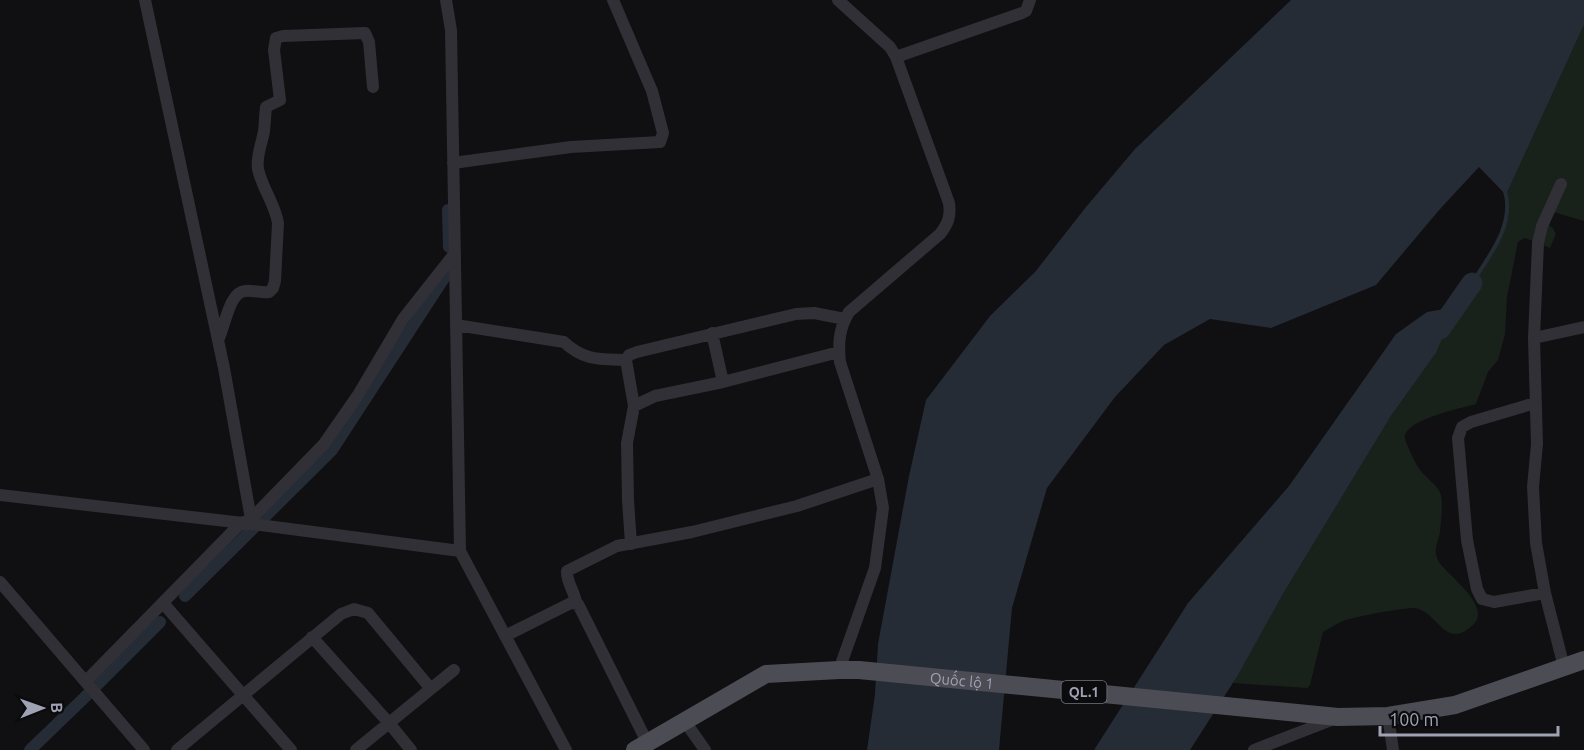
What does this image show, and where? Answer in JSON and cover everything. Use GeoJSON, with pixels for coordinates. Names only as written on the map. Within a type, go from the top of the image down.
{"type":"FeatureCollection","features":[{"type":"Feature","properties":{"kind":"main road","name":"QL.1"},"geometry":{"type":"LineString","coordinates":[[1338,717],[1388,716],[1455,705],[1584,660]]}},
{"type":"Feature","properties":{"kind":"main road","name":"Quốc lộ 1"},"geometry":{"type":"LineString","coordinates":[[641,746],[766,674],[839,670],[859,670],[1338,717]]}},
{"type":"Feature","properties":{"kind":"street"},"geometry":{"type":"LineString","coordinates":[[145,0],[218,340],[251,522]]}},
{"type":"Feature","properties":{"kind":"street"},"geometry":{"type":"LineString","coordinates":[[446,0],[451,30],[460,551],[566,750]]}},
{"type":"Feature","properties":{"kind":"street"},"geometry":{"type":"LineString","coordinates":[[453,164],[571,147],[660,142],[663,133],[652,91],[613,0]]}},
{"type":"Feature","properties":{"kind":"street"},"geometry":{"type":"LineString","coordinates":[[838,0],[890,47],[896,57],[949,203],[949,219],[940,234],[849,312],[840,330],[840,363],[878,478],[883,508],[875,568],[839,670]]}},
{"type":"Feature","properties":{"kind":"street"},"geometry":{"type":"LineString","coordinates":[[896,57],[1022,13],[1026,11],[1030,0]]}},
{"type":"Feature","properties":{"kind":"street"},"geometry":{"type":"LineString","coordinates":[[218,340],[224,329],[232,300],[238,293],[243,291],[269,292],[275,281],[277,215],[265,190],[258,169],[258,159],[264,134],[266,107],[280,100],[274,50],[276,38],[365,33],[369,42],[373,87]]}},
{"type":"Feature","properties":{"kind":"street"},"geometry":{"type":"LineString","coordinates":[[1561,184],[1542,226],[1538,243],[1534,338],[1537,444],[1533,487],[1536,543],[1545,593],[1564,667]]}},
{"type":"Feature","properties":{"kind":"street"},"geometry":{"type":"LineString","coordinates":[[87,683],[163,603],[251,522],[324,444],[358,395],[403,319],[455,252]]}},
{"type":"Feature","properties":{"kind":"street"},"geometry":{"type":"LineString","coordinates":[[631,544],[627,443],[634,406],[626,360],[629,355],[712,333],[804,313],[845,319]]}},
{"type":"Feature","properties":{"kind":"street"},"geometry":{"type":"LineString","coordinates":[[456,325],[564,342],[574,352],[588,358],[626,360]]}},
{"type":"Feature","properties":{"kind":"street"},"geometry":{"type":"LineString","coordinates":[[1534,338],[1584,327]]}},
{"type":"Feature","properties":{"kind":"street"},"geometry":{"type":"LineString","coordinates":[[712,333],[723,382]]}},
{"type":"Feature","properties":{"kind":"street"},"geometry":{"type":"LineString","coordinates":[[634,406],[655,396],[723,382],[839,352]]}},
{"type":"Feature","properties":{"kind":"street"},"geometry":{"type":"LineString","coordinates":[[1535,403],[1471,422],[1462,427],[1458,438],[1467,540],[1477,589],[1482,599],[1494,602],[1545,593]]}},
{"type":"Feature","properties":{"kind":"street"},"geometry":{"type":"LineString","coordinates":[[641,746],[580,606],[576,603],[575,593],[567,572],[617,546],[692,532],[797,506],[878,478]]}},
{"type":"Feature","properties":{"kind":"street"},"geometry":{"type":"LineString","coordinates":[[0,495],[251,522],[460,551]]}},
{"type":"Feature","properties":{"kind":"street"},"geometry":{"type":"LineString","coordinates":[[0,582],[144,750]]}},
{"type":"Feature","properties":{"kind":"street"},"geometry":{"type":"LineString","coordinates":[[163,603],[291,750]]}},
{"type":"Feature","properties":{"kind":"street"},"geometry":{"type":"LineString","coordinates":[[505,636],[571,603],[576,603]]}},
{"type":"Feature","properties":{"kind":"street"},"geometry":{"type":"LineString","coordinates":[[177,750],[312,637],[341,614],[354,609],[368,613],[431,689]]}},
{"type":"Feature","properties":{"kind":"street"},"geometry":{"type":"LineString","coordinates":[[312,637],[411,750]]}},
{"type":"Feature","properties":{"kind":"street"},"geometry":{"type":"LineString","coordinates":[[356,750],[454,670]]}},
{"type":"Feature","properties":{"kind":"street"},"geometry":{"type":"LineString","coordinates":[[1388,716],[1393,750]]}},
{"type":"Feature","properties":{"kind":"street"},"geometry":{"type":"LineString","coordinates":[[1254,750],[1338,717]]}},
{"type":"Feature","properties":{"kind":"street"},"geometry":{"type":"LineString","coordinates":[[684,720],[705,750]]}},
{"type":"Feature","properties":{"kind":"shaded area"},"geometry":{"type":"Polygon","coordinates":[[[1291,0],[1584,0],[1584,25],[1506,195],[1479,167],[1376,285],[1271,328],[1210,319],[1164,345],[1115,397],[1047,488],[1012,608],[999,750],[867,750],[875,694],[878,644],[909,476],[926,400],[990,316],[1035,272],[1135,149],[1291,0]]]}},
{"type":"Feature","properties":{"kind":"shaded area"},"geometry":{"type":"Polygon","coordinates":[[[1584,25],[1584,221],[1553,212],[1545,223],[1553,228],[1556,234],[1550,248],[1525,238],[1518,242],[1507,297],[1505,334],[1498,360],[1488,372],[1476,404],[1423,420],[1407,432],[1405,438],[1418,467],[1437,487],[1441,495],[1437,558],[1473,600],[1478,617],[1473,625],[1455,634],[1448,632],[1430,616],[1415,608],[1348,619],[1323,632],[1310,685],[1307,688],[1233,683],[1283,594],[1391,416],[1436,353],[1456,307],[1500,239],[1505,218],[1506,195],[1584,25]]]}},
{"type":"Feature","properties":{"kind":"shaded area"},"geometry":{"type":"Polygon","coordinates":[[[1456,307],[1436,353],[1391,416],[1283,594],[1238,675],[1190,750],[1094,750],[1188,603],[1289,486],[1396,334],[1427,312],[1456,307]]]}},
{"type":"Feature","properties":{"kind":"waterway"},"geometry":{"type":"LineString","coordinates":[[1472,283],[1499,240],[1506,216],[1505,191]]}},
{"type":"Feature","properties":{"kind":"waterway"},"geometry":{"type":"LineString","coordinates":[[448,210],[449,247]]}},
{"type":"Feature","properties":{"kind":"waterway"},"geometry":{"type":"LineString","coordinates":[[185,596],[332,450],[446,275]]}},
{"type":"Feature","properties":{"kind":"waterway"},"geometry":{"type":"LineString","coordinates":[[1440,329],[1472,283]]}},
{"type":"Feature","properties":{"kind":"waterway"},"geometry":{"type":"LineString","coordinates":[[30,750],[160,622]]}}]}
